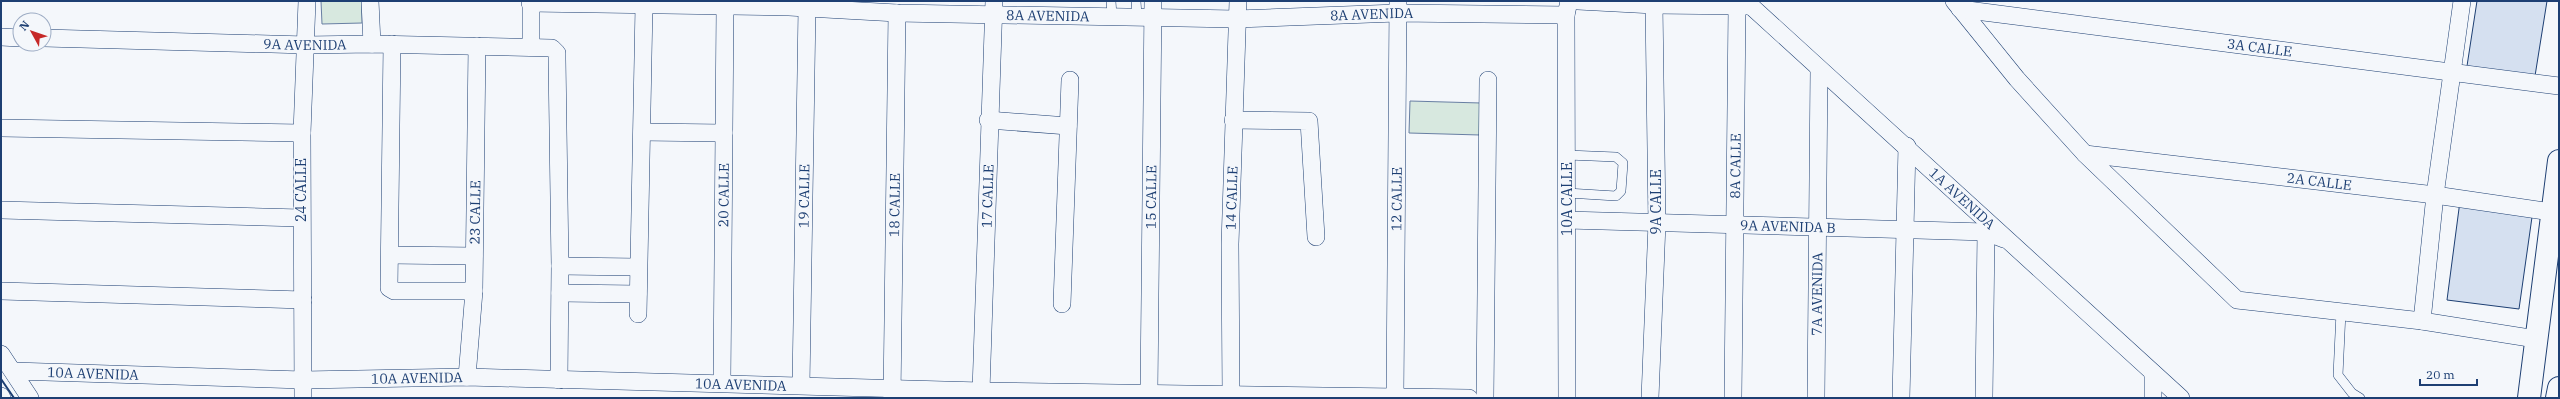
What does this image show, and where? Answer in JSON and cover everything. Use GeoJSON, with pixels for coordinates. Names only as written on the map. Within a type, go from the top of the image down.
{"type":"FeatureCollection","features":[{"type":"Feature","properties":{"kind":"highway"},"geometry":{"type":"LineString","coordinates":[[2529,398],[2559,160]]}},
{"type":"Feature","properties":{"kind":"highway"},"geometry":{"type":"LineString","coordinates":[[2557,398],[2559,388]]}},
{"type":"Feature","properties":{"kind":"street","name":"24 CALLE"},"geometry":{"type":"LineString","coordinates":[[303,398],[301,218],[302,133],[307,1]]}},
{"type":"Feature","properties":{"kind":"street"},"geometry":{"type":"LineString","coordinates":[[370,1],[372,44]]}},
{"type":"Feature","properties":{"kind":"street","name":"14 CALLE"},"geometry":{"type":"LineString","coordinates":[[1230,394],[1233,120],[1236,19],[1238,1]]}},
{"type":"Feature","properties":{"kind":"street"},"geometry":{"type":"LineString","coordinates":[[1578,1],[1654,5],[1744,5]]}},
{"type":"Feature","properties":{"kind":"street"},"geometry":{"type":"LineString","coordinates":[[2422,320],[2435,195],[2462,1]]}},
{"type":"Feature","properties":{"kind":"street"},"geometry":{"type":"LineString","coordinates":[[530,2],[530,46]]}},
{"type":"Feature","properties":{"kind":"street","name":"8A AVENIDA"},"geometry":{"type":"LineString","coordinates":[[530,2],[624,3],[644,6],[725,7],[789,4],[807,8],[897,13],[994,7],[1112,8],[1145,9],[1236,19],[1397,7],[1567,8]]}},
{"type":"Feature","properties":{"kind":"street","name":"9A CALLE"},"geometry":{"type":"LineString","coordinates":[[1650,398],[1657,223],[1654,5]]}},
{"type":"Feature","properties":{"kind":"street","name":"1A AVENIDA"},"geometry":{"type":"LineString","coordinates":[[1744,5],[1907,146],[2181,398]]}},
{"type":"Feature","properties":{"kind":"street","name":"8A CALLE"},"geometry":{"type":"LineString","coordinates":[[1733,398],[1735,225],[1744,5]]}},
{"type":"Feature","properties":{"kind":"street"},"geometry":{"type":"LineString","coordinates":[[1957,5],[2017,79],[2085,154],[2237,300],[2422,320],[2536,339]]}},
{"type":"Feature","properties":{"kind":"street","name":"3A CALLE"},"geometry":{"type":"LineString","coordinates":[[1957,5],[2559,86]]}},
{"type":"Feature","properties":{"kind":"street"},"geometry":{"type":"LineString","coordinates":[[638,314],[644,6]]}},
{"type":"Feature","properties":{"kind":"street","name":"20 CALLE"},"geometry":{"type":"LineString","coordinates":[[722,382],[725,7]]}},
{"type":"Feature","properties":{"kind":"street","name":"17 CALLE"},"geometry":{"type":"LineString","coordinates":[[981,391],[988,120],[994,7]]}},
{"type":"Feature","properties":{"kind":"street","name":"12 CALLE"},"geometry":{"type":"LineString","coordinates":[[1395,397],[1397,7]]}},
{"type":"Feature","properties":{"kind":"street","name":"19 CALLE"},"geometry":{"type":"LineString","coordinates":[[801,385],[807,8]]}},
{"type":"Feature","properties":{"kind":"street","name":"10A CALLE"},"geometry":{"type":"LineString","coordinates":[[1567,8],[1567,398]]}},
{"type":"Feature","properties":{"kind":"street","name":"15 CALLE"},"geometry":{"type":"LineString","coordinates":[[1145,9],[1149,392]]}},
{"type":"Feature","properties":{"kind":"street","name":"18 CALLE"},"geometry":{"type":"LineString","coordinates":[[892,393],[897,13]]}},
{"type":"Feature","properties":{"kind":"street"},"geometry":{"type":"LineString","coordinates":[[1,37],[12,38]]}},
{"type":"Feature","properties":{"kind":"street","name":"9A AVENIDA"},"geometry":{"type":"LineString","coordinates":[[52,38],[306,45],[392,44],[530,46],[552,48],[557,53],[558,59],[560,266]]}},
{"type":"Feature","properties":{"kind":"street"},"geometry":{"type":"LineString","coordinates":[[392,44],[389,288],[394,291],[474,291]]}},
{"type":"Feature","properties":{"kind":"street","name":"23 CALLE"},"geometry":{"type":"LineString","coordinates":[[467,377],[474,291],[476,46]]}},
{"type":"Feature","properties":{"kind":"street","name":"7A AVENIDA"},"geometry":{"type":"LineString","coordinates":[[1816,398],[1819,69]]}},
{"type":"Feature","properties":{"kind":"street"},"geometry":{"type":"LineString","coordinates":[[1062,304],[1070,80]]}},
{"type":"Feature","properties":{"kind":"street"},"geometry":{"type":"LineString","coordinates":[[1485,398],[1488,80]]}},
{"type":"Feature","properties":{"kind":"street"},"geometry":{"type":"LineString","coordinates":[[988,120],[1068,126]]}},
{"type":"Feature","properties":{"kind":"street"},"geometry":{"type":"LineString","coordinates":[[1233,120],[1309,121],[1316,238]]}},
{"type":"Feature","properties":{"kind":"street"},"geometry":{"type":"LineString","coordinates":[[1,128],[302,133]]}},
{"type":"Feature","properties":{"kind":"street"},"geometry":{"type":"LineString","coordinates":[[642,132],[724,133]]}},
{"type":"Feature","properties":{"kind":"street"},"geometry":{"type":"LineString","coordinates":[[1901,398],[1907,146]]}},
{"type":"Feature","properties":{"kind":"street","name":"2A CALLE"},"geometry":{"type":"LineString","coordinates":[[2085,154],[2435,195],[2552,212]]}},
{"type":"Feature","properties":{"kind":"street"},"geometry":{"type":"LineString","coordinates":[[1,210],[301,218]]}},
{"type":"Feature","properties":{"kind":"street","name":"9A AVENIDA B"},"geometry":{"type":"LineString","coordinates":[[1567,220],[1986,232],[2008,240]]}},
{"type":"Feature","properties":{"kind":"street"},"geometry":{"type":"LineString","coordinates":[[1984,398],[1986,232]]}},
{"type":"Feature","properties":{"kind":"street"},"geometry":{"type":"LineString","coordinates":[[390,255],[474,256]]}},
{"type":"Feature","properties":{"kind":"street"},"geometry":{"type":"LineString","coordinates":[[559,380],[560,266],[638,267]]}},
{"type":"Feature","properties":{"kind":"street"},"geometry":{"type":"LineString","coordinates":[[1,292],[303,300]]}},
{"type":"Feature","properties":{"kind":"street"},"geometry":{"type":"LineString","coordinates":[[560,293],[638,294]]}},
{"type":"Feature","properties":{"kind":"street"},"geometry":{"type":"LineString","coordinates":[[1,354],[30,398]]}},
{"type":"Feature","properties":{"kind":"street","name":"10A AVENIDA"},"geometry":{"type":"LineString","coordinates":[[13,371],[302,380],[467,377],[722,382],[801,385],[892,393],[981,391],[1149,392],[1469,398]]}},
{"type":"Feature","properties":{"kind":"street"},"geometry":{"type":"LineString","coordinates":[[2153,398],[2154,373]]}},
{"type":"Feature","properties":{"kind":"lane"},"geometry":{"type":"LineString","coordinates":[[1567,155],[1616,157],[1623,163],[1621,191],[1616,196],[1567,193]]}},
{"type":"Feature","properties":{"kind":"lane"},"geometry":{"type":"LineString","coordinates":[[2341,312],[2338,375],[2352,393],[2360,398]]}},
{"type":"Feature","properties":{"kind":"shaded area"},"geometry":{"type":"Polygon","coordinates":[[[321,1],[362,1],[362,23],[322,24],[321,1]]]}},
{"type":"Feature","properties":{"kind":"shaded area"},"geometry":{"type":"Polygon","coordinates":[[[1410,101],[1481,103],[1480,135],[1409,133],[1410,101]]]}},
{"type":"Feature","properties":{"kind":"building"},"geometry":{"type":"Polygon","coordinates":[[[2477,1],[2547,1],[2535,76],[2467,66],[2477,1]]]}},
{"type":"Feature","properties":{"kind":"building"},"geometry":{"type":"Polygon","coordinates":[[[2460,201],[2533,210],[2519,309],[2447,300],[2460,201]]]}},
{"type":"Feature","properties":{"kind":"wall"},"geometry":{"type":"LineString","coordinates":[[1,379],[14,398]]}}]}
